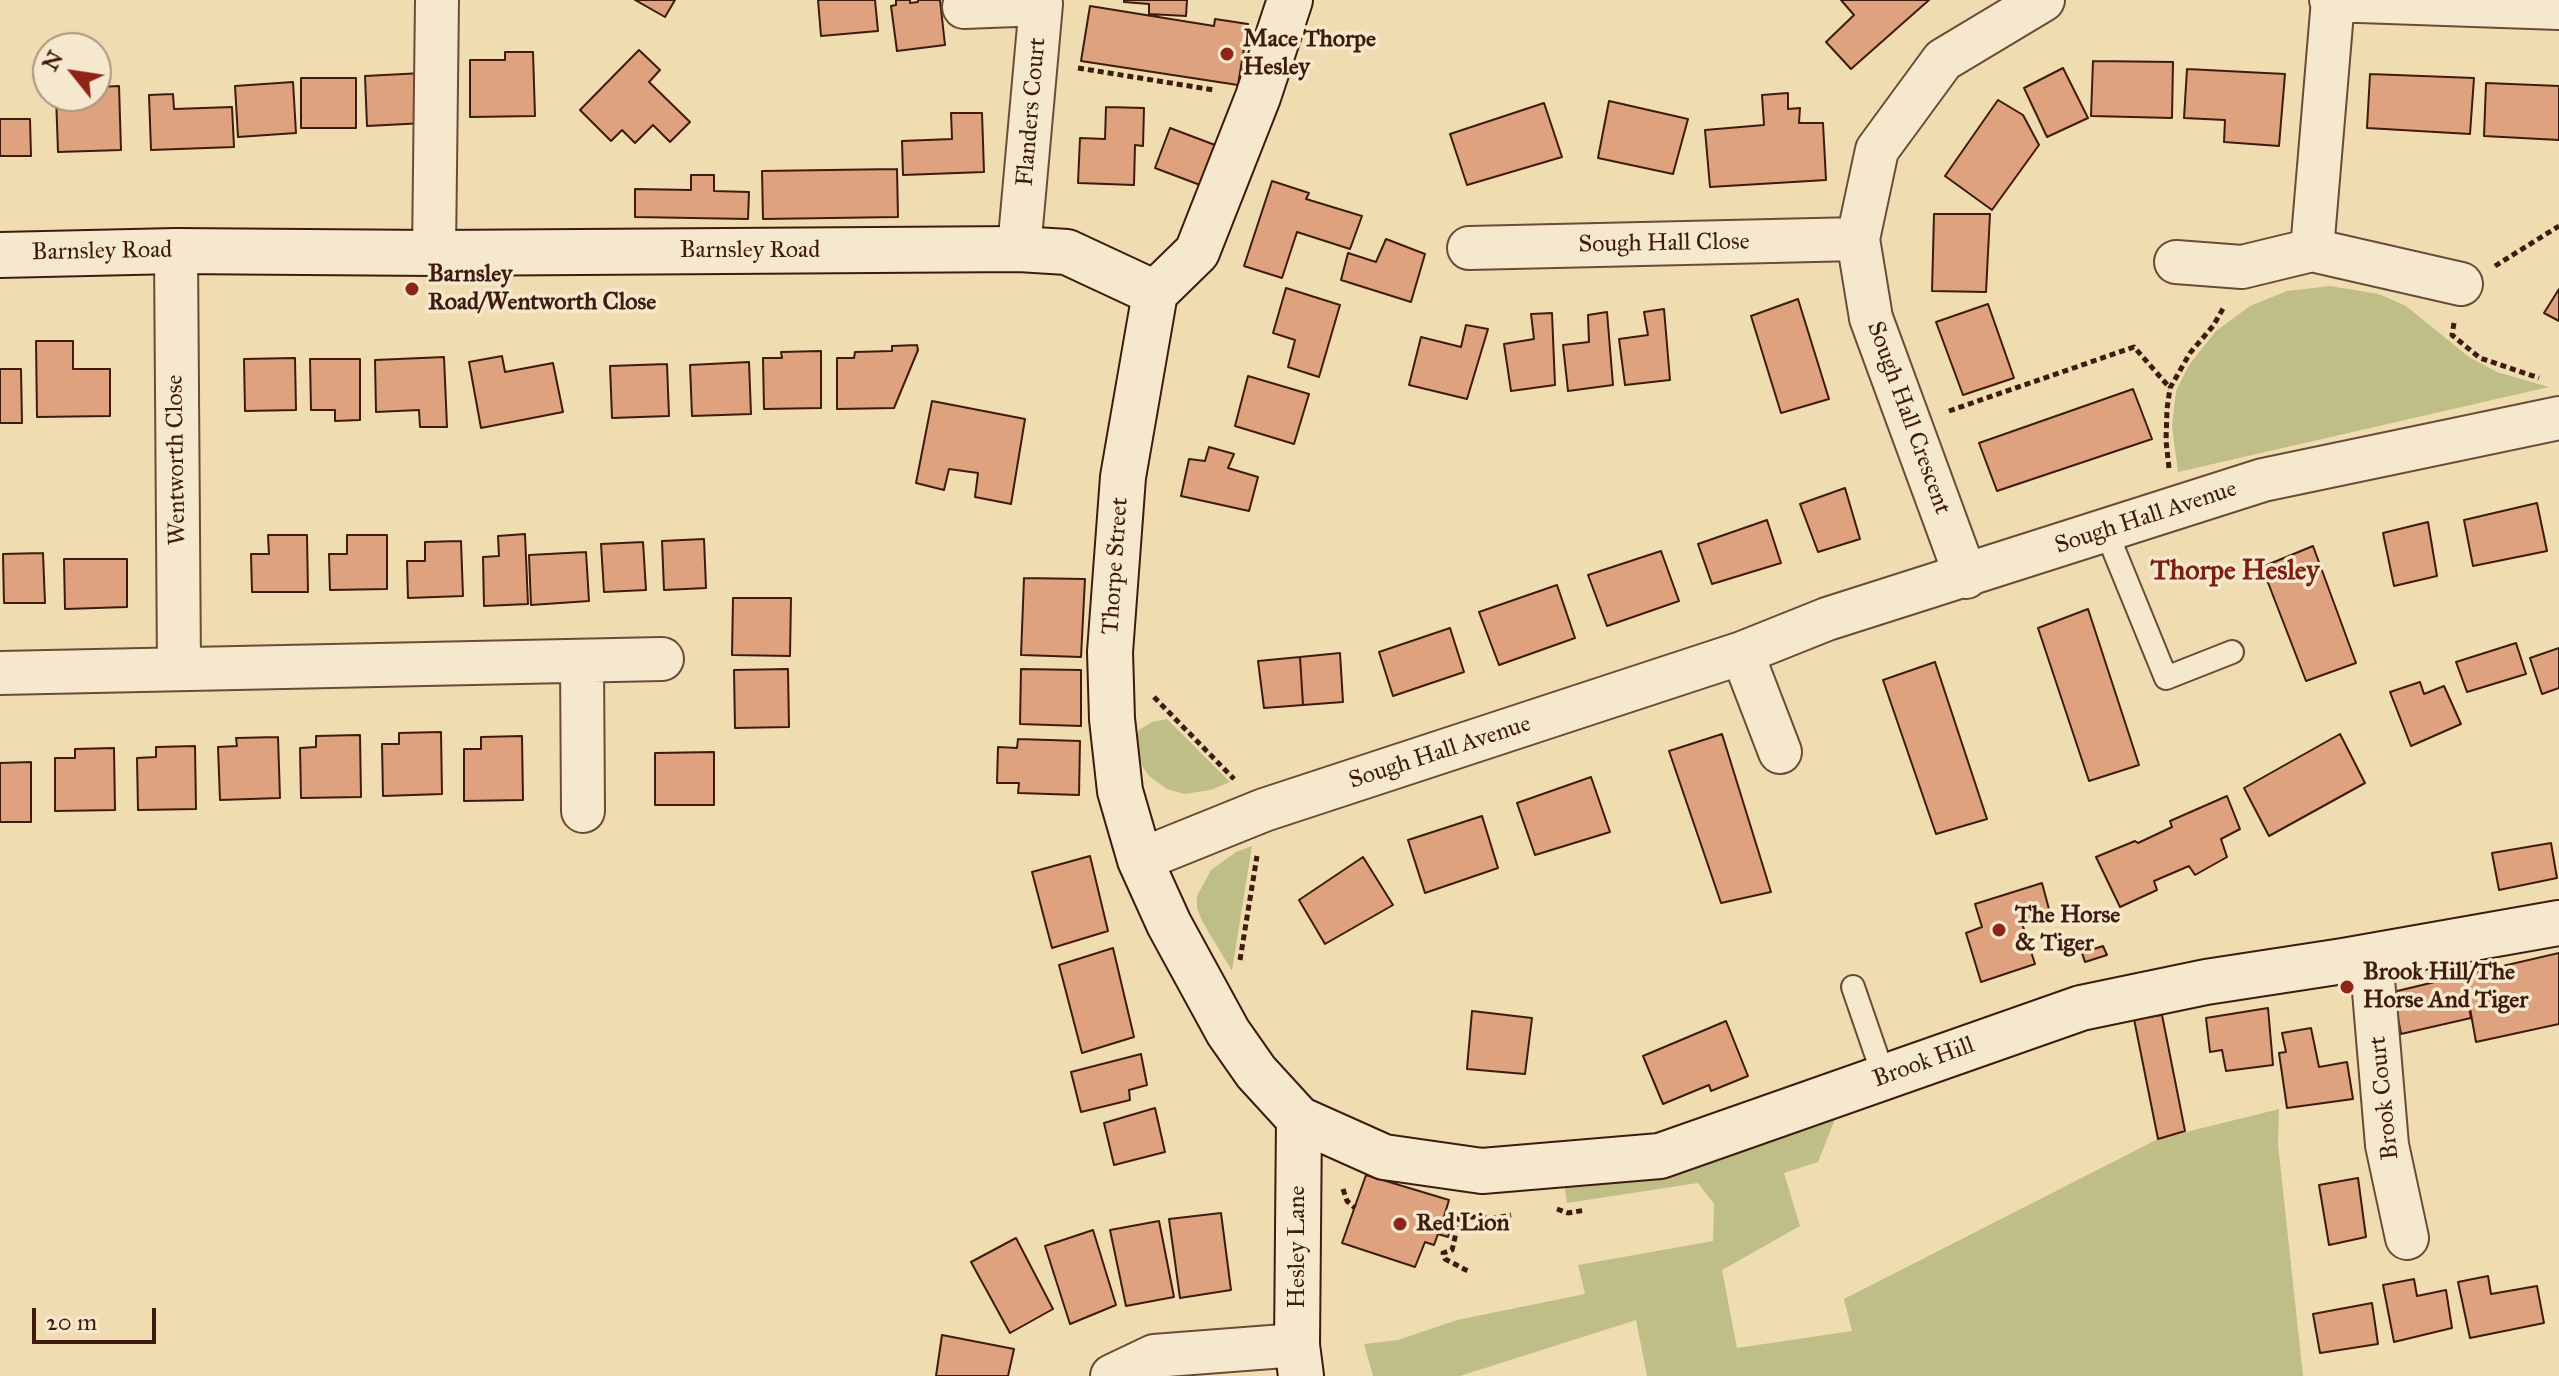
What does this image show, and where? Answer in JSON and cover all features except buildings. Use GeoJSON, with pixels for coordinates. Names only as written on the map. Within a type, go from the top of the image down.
{"type":"FeatureCollection","features":[{"type":"Feature","properties":{"kind":"main road"},"geometry":{"type":"LineString","coordinates":[[1155,293],[1197,252],[1258,97],[1290,0]]}},
{"type":"Feature","properties":{"kind":"main road","name":"Barnsley Road"},"geometry":{"type":"LineString","coordinates":[[0,255],[176,251],[434,253],[1019,249],[1067,252],[1155,293]]}},
{"type":"Feature","properties":{"kind":"main road","name":"Thorpe Street"},"geometry":{"type":"LineString","coordinates":[[1155,293],[1123,477],[1110,652],[1112,719],[1120,791],[1140,860],[1169,924],[1228,1032],[1256,1072],[1299,1119]]}},
{"type":"Feature","properties":{"kind":"main road","name":"Brook Hill"},"geometry":{"type":"LineString","coordinates":[[1299,1119],[1384,1157],[1482,1171],[1660,1156],[2081,1008],[2206,982],[2559,923]]}},
{"type":"Feature","properties":{"kind":"main road","name":"Hesley Lane"},"geometry":{"type":"LineString","coordinates":[[1299,1119],[1299,1360]]}},
{"type":"Feature","properties":{"kind":"street"},"geometry":{"type":"LineString","coordinates":[[434,253],[437,0]]}},
{"type":"Feature","properties":{"kind":"street","name":"Sough Hall Crescent"},"geometry":{"type":"LineString","coordinates":[[1966,577],[1871,318],[1858,239],[1877,150],[1943,60],[2043,0]]}},
{"type":"Feature","properties":{"kind":"street"},"geometry":{"type":"LineString","coordinates":[[2312,250],[2332,0],[2559,8]]}},
{"type":"Feature","properties":{"kind":"street","name":"Flanders Court"},"geometry":{"type":"LineString","coordinates":[[964,7],[1041,4],[1019,249]]}},
{"type":"Feature","properties":{"kind":"street","name":"Sough Hall Close"},"geometry":{"type":"LineString","coordinates":[[1469,248],[1858,239]]}},
{"type":"Feature","properties":{"kind":"street"},"geometry":{"type":"LineString","coordinates":[[2176,262],[2242,267],[2312,250],[2461,284]]}},
{"type":"Feature","properties":{"kind":"street","name":"Wentworth Close"},"geometry":{"type":"LineString","coordinates":[[176,251],[179,669]]}},
{"type":"Feature","properties":{"kind":"street","name":"Sough Hall Avenue"},"geometry":{"type":"LineString","coordinates":[[1140,860],[1264,810],[1742,653],[1827,619],[2263,480],[2559,418]]}},
{"type":"Feature","properties":{"kind":"street"},"geometry":{"type":"LineString","coordinates":[[1742,653],[1780,752]]}},
{"type":"Feature","properties":{"kind":"street"},"geometry":{"type":"LineString","coordinates":[[0,673],[662,659]]}},
{"type":"Feature","properties":{"kind":"street"},"geometry":{"type":"LineString","coordinates":[[582,661],[583,811]]}},
{"type":"Feature","properties":{"kind":"street","name":"Brook Court"},"geometry":{"type":"LineString","coordinates":[[2371,956],[2387,1145],[2407,1238]]}},
{"type":"Feature","properties":{"kind":"street"},"geometry":{"type":"LineString","coordinates":[[1112,1376],[1154,1356],[1299,1360]]}},
{"type":"Feature","properties":{"kind":"lane"},"geometry":{"type":"LineString","coordinates":[[2106,531],[2166,678],[2232,652]]}},
{"type":"Feature","properties":{"kind":"lane"},"geometry":{"type":"LineString","coordinates":[[1853,987],[1884,1077]]}},
{"type":"Feature","properties":{"kind":"path"},"geometry":{"type":"LineString","coordinates":[[1037,62],[1258,97]]}},
{"type":"Feature","properties":{"kind":"path"},"geometry":{"type":"LineString","coordinates":[[2544,379],[2480,358],[2452,335],[2461,284],[2529,247],[2559,226]]}},
{"type":"Feature","properties":{"kind":"path"},"geometry":{"type":"LineString","coordinates":[[2180,507],[2169,467],[2166,441],[2170,388],[2190,353],[2213,326],[2227,303],[2242,267]]}},
{"type":"Feature","properties":{"kind":"path"},"geometry":{"type":"LineString","coordinates":[[1909,425],[2134,347],[2170,388]]}},
{"type":"Feature","properties":{"kind":"path"},"geometry":{"type":"LineString","coordinates":[[1568,1213],[1586,1210]]}},
{"type":"Feature","properties":{"kind":"path"},"geometry":{"type":"LineString","coordinates":[[1455,1240],[1452,1250],[1443,1253],[1445,1259],[1468,1271]]}},
{"type":"Feature","properties":{"kind":"shaded area"},"geometry":{"type":"Polygon","coordinates":[[[2330,286],[2379,294],[2406,306],[2469,357],[2497,372],[2549,387],[2178,472],[2172,426],[2176,391],[2189,365],[2216,331],[2250,306],[2287,291],[2330,286]]]}},
{"type":"Feature","properties":{"kind":"shaded area"},"geometry":{"type":"Polygon","coordinates":[[[1167,719],[1230,782],[1211,790],[1184,794],[1167,789],[1149,776],[1142,766],[1135,738],[1139,730],[1152,722],[1167,719]]]}},
{"type":"Feature","properties":{"kind":"shaded area"},"geometry":{"type":"Polygon","coordinates":[[[1252,846],[1232,971],[1202,921],[1197,896],[1211,870],[1236,852],[1252,846]]]}},
{"type":"Feature","properties":{"kind":"shaded area"},"geometry":{"type":"Polygon","coordinates":[[[2279,1109],[2278,1144],[2303,1376],[1647,1376],[1636,1320],[1460,1376],[1373,1376],[1364,1344],[1398,1340],[1457,1320],[1585,1294],[1578,1265],[1713,1241],[1714,1204],[1698,1183],[1567,1203],[1564,1182],[1659,1172],[1736,1153],[1836,1117],[1818,1162],[1784,1173],[1800,1226],[1722,1270],[1737,1348],[1852,1331],[1844,1299],[2158,1139],[2279,1109]]]}},
{"type":"Feature","properties":{"kind":"place","name":"Mace Thorpe Hesley"},"geometry":{"type":"Point","coordinates":[1227,54]}},
{"type":"Feature","properties":{"kind":"place","name":"Barnsley Road/Wentworth Close"},"geometry":{"type":"Point","coordinates":[412,289]}},
{"type":"Feature","properties":{"kind":"place","name":"The Horse & Tiger"},"geometry":{"type":"Point","coordinates":[1999,930]}},
{"type":"Feature","properties":{"kind":"place","name":"Brook Hill/The Horse And Tiger"},"geometry":{"type":"Point","coordinates":[2347,987]}},
{"type":"Feature","properties":{"kind":"place","name":"Red Lion"},"geometry":{"type":"Point","coordinates":[1400,1224]}},
{"type":"Feature","properties":{"kind":"district","name":"Thorpe Hesley"},"geometry":{"type":"Point","coordinates":[2235,572]}}]}
